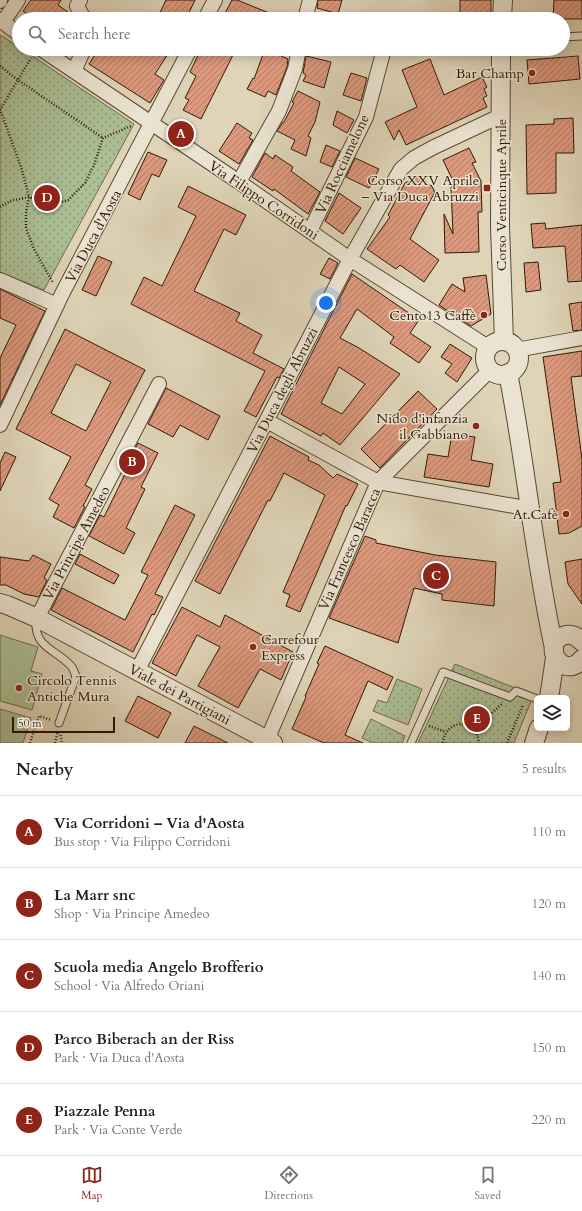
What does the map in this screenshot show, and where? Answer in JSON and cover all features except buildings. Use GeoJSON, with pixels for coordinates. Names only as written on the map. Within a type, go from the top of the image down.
{"type":"FeatureCollection","features":[{"type":"Feature","properties":{"kind":"street"},"geometry":{"type":"LineString","coordinates":[[12,29],[2,21],[18,0]]}},
{"type":"Feature","properties":{"kind":"street"},"geometry":{"type":"LineString","coordinates":[[80,0],[77,6],[80,12]]}},
{"type":"Feature","properties":{"kind":"street"},"geometry":{"type":"LineString","coordinates":[[209,12],[215,0]]}},
{"type":"Feature","properties":{"kind":"street"},"geometry":{"type":"LineString","coordinates":[[307,12],[310,0]]}},
{"type":"Feature","properties":{"kind":"street"},"geometry":{"type":"LineString","coordinates":[[502,12],[503,0]]}},
{"type":"Feature","properties":{"kind":"street","name":"Via Filippo Corridoni"},"geometry":{"type":"LineString","coordinates":[[45,56],[74,71],[350,259],[503,346]]}},
{"type":"Feature","properties":{"kind":"street"},"geometry":{"type":"LineString","coordinates":[[74,71],[81,56]]}},
{"type":"Feature","properties":{"kind":"street","name":"Via Duca d'Aosta"},"geometry":{"type":"LineString","coordinates":[[0,425],[59,300],[186,56]]}},
{"type":"Feature","properties":{"kind":"street"},"geometry":{"type":"LineString","coordinates":[[239,182],[279,111],[295,69],[298,56]]}},
{"type":"Feature","properties":{"kind":"street","name":"Via Rocciamelone"},"geometry":{"type":"LineString","coordinates":[[310,231],[366,117],[382,56]]}},
{"type":"Feature","properties":{"kind":"street","name":"Corso Venticinque Aprile"},"geometry":{"type":"LineString","coordinates":[[501,56],[500,226],[503,346],[518,361],[508,373]]}},
{"type":"Feature","properties":{"kind":"street","name":"Via Duca degli Abruzzi"},"geometry":{"type":"LineString","coordinates":[[137,671],[350,259],[401,169],[414,158],[500,116]]}},
{"type":"Feature","properties":{"kind":"street"},"geometry":{"type":"LineString","coordinates":[[0,280],[59,300]]}},
{"type":"Feature","properties":{"kind":"street"},"geometry":{"type":"LineString","coordinates":[[503,346],[582,338]]}},
{"type":"Feature","properties":{"kind":"street","name":"Corso Venticinque Aprile"},"geometry":{"type":"LineString","coordinates":[[490,370],[487,366],[485,356],[503,346]]}},
{"type":"Feature","properties":{"kind":"street"},"geometry":{"type":"LineString","coordinates":[[490,370],[499,374],[508,373],[531,508],[544,602],[554,653],[562,664],[577,662]]}},
{"type":"Feature","properties":{"kind":"street","name":"Via Francesco Baracca"},"geometry":{"type":"LineString","coordinates":[[270,741],[378,482],[490,370]]}},
{"type":"Feature","properties":{"kind":"street","name":"Via Principe Amedeo"},"geometry":{"type":"LineString","coordinates":[[37,618],[159,384]]}},
{"type":"Feature","properties":{"kind":"street"},"geometry":{"type":"LineString","coordinates":[[267,421],[378,482],[531,508]]}},
{"type":"Feature","properties":{"kind":"street"},"geometry":{"type":"LineString","coordinates":[[544,602],[558,625],[579,638]]}},
{"type":"Feature","properties":{"kind":"street","name":"Viale dei Partigiani"},"geometry":{"type":"LineString","coordinates":[[0,603],[37,618],[270,741]]}},
{"type":"Feature","properties":{"kind":"street"},"geometry":{"type":"LineString","coordinates":[[550,695],[554,653],[558,639],[567,635],[579,638]]}},
{"type":"Feature","properties":{"kind":"street"},"geometry":{"type":"LineString","coordinates":[[552,695],[577,662]]}},
{"type":"Feature","properties":{"kind":"street"},"geometry":{"type":"LineString","coordinates":[[534,743],[538,731]]}},
{"type":"Feature","properties":{"kind":"lane"},"geometry":{"type":"LineString","coordinates":[[570,37],[582,36]]}},
{"type":"Feature","properties":{"kind":"lane"},"geometry":{"type":"LineString","coordinates":[[37,618],[35,629],[42,643],[71,666],[76,676],[59,723]]}},
{"type":"Feature","properties":{"kind":"lane"},"geometry":{"type":"LineString","coordinates":[[411,743],[443,672],[510,697],[516,691],[534,698]]}},
{"type":"Feature","properties":{"kind":"path"},"geometry":{"type":"LineString","coordinates":[[34,56],[0,110],[22,170],[30,197],[26,213],[26,228],[34,249],[59,300]]}},
{"type":"Feature","properties":{"kind":"path"},"geometry":{"type":"LineString","coordinates":[[0,66],[103,138]]}},
{"type":"Feature","properties":{"kind":"path"},"geometry":{"type":"LineString","coordinates":[[0,206],[10,201],[30,197],[52,205],[68,200],[85,183],[94,165],[103,138],[134,124],[139,116]]}},
{"type":"Feature","properties":{"kind":"path"},"geometry":{"type":"LineString","coordinates":[[507,743],[527,695]]}},
{"type":"Feature","properties":{"kind":"path"},"geometry":{"type":"LineString","coordinates":[[474,729],[510,697]]}},
{"type":"Feature","properties":{"kind":"path"},"geometry":{"type":"LineString","coordinates":[[30,743],[39,716],[59,723]]}},
{"type":"Feature","properties":{"kind":"path"},"geometry":{"type":"LineString","coordinates":[[420,723],[446,732]]}},
{"type":"Feature","properties":{"kind":"path"},"geometry":{"type":"LineString","coordinates":[[443,743],[446,732],[454,725],[459,724],[470,726],[474,729],[477,733],[479,743]]}},
{"type":"Feature","properties":{"kind":"green space"},"geometry":{"type":"Polygon","coordinates":[[[0,35],[12,43],[12,56],[32,56],[134,124],[44,290],[0,272],[0,35]]]}},
{"type":"Feature","properties":{"kind":"green space","name":"Circolo Tennis Antiche Mura"},"geometry":{"type":"Polygon","coordinates":[[[0,635],[38,647],[31,671],[42,674],[32,710],[0,701],[0,635]]]}},
{"type":"Feature","properties":{"kind":"green space"},"geometry":{"type":"Polygon","coordinates":[[[455,664],[534,694],[514,743],[418,743],[455,664]]]}},
{"type":"Feature","properties":{"kind":"green space"},"geometry":{"type":"Polygon","coordinates":[[[397,679],[422,689],[408,725],[373,711],[378,700],[387,703],[397,679]]]}},
{"type":"Feature","properties":{"kind":"green space"},"geometry":{"type":"Polygon","coordinates":[[[0,709],[31,718],[23,743],[0,743],[0,709]]]}},
{"type":"Feature","properties":{"kind":"green space"},"geometry":{"type":"Polygon","coordinates":[[[371,719],[405,736],[402,743],[370,743],[371,742],[362,738],[371,719]]]}},
{"type":"Feature","properties":{"kind":"place","name":"Bar Champ"},"geometry":{"type":"Point","coordinates":[532,73]}},
{"type":"Feature","properties":{"kind":"place","name":"Via Corridoni – Via d'Aosta"},"geometry":{"type":"Point","coordinates":[181,134]}},
{"type":"Feature","properties":{"kind":"place","name":"Corso XXV Aprile – Via Duca Abruzzi"},"geometry":{"type":"Point","coordinates":[487,188]}},
{"type":"Feature","properties":{"kind":"place","name":"Parco Biberach an der Riss"},"geometry":{"type":"Point","coordinates":[47,198]}},
{"type":"Feature","properties":{"kind":"place","name":"Cento13 Caffè"},"geometry":{"type":"Point","coordinates":[484,315]}},
{"type":"Feature","properties":{"kind":"place","name":"Nido d'infanzia il Gabbiano"},"geometry":{"type":"Point","coordinates":[476,426]}},
{"type":"Feature","properties":{"kind":"place","name":"La Marr snc"},"geometry":{"type":"Point","coordinates":[132,462]}},
{"type":"Feature","properties":{"kind":"place","name":"At.Cafè"},"geometry":{"type":"Point","coordinates":[566,514]}},
{"type":"Feature","properties":{"kind":"place","name":"Scuola media Angelo Brofferio"},"geometry":{"type":"Point","coordinates":[436,576]}},
{"type":"Feature","properties":{"kind":"place","name":"Carrefour Express"},"geometry":{"type":"Point","coordinates":[253,647]}},
{"type":"Feature","properties":{"kind":"place","name":"Circolo Tennis Antiche Mura"},"geometry":{"type":"Point","coordinates":[19,688]}},
{"type":"Feature","properties":{"kind":"place","name":"Piazzale Penna"},"geometry":{"type":"Point","coordinates":[477,719]}}]}
